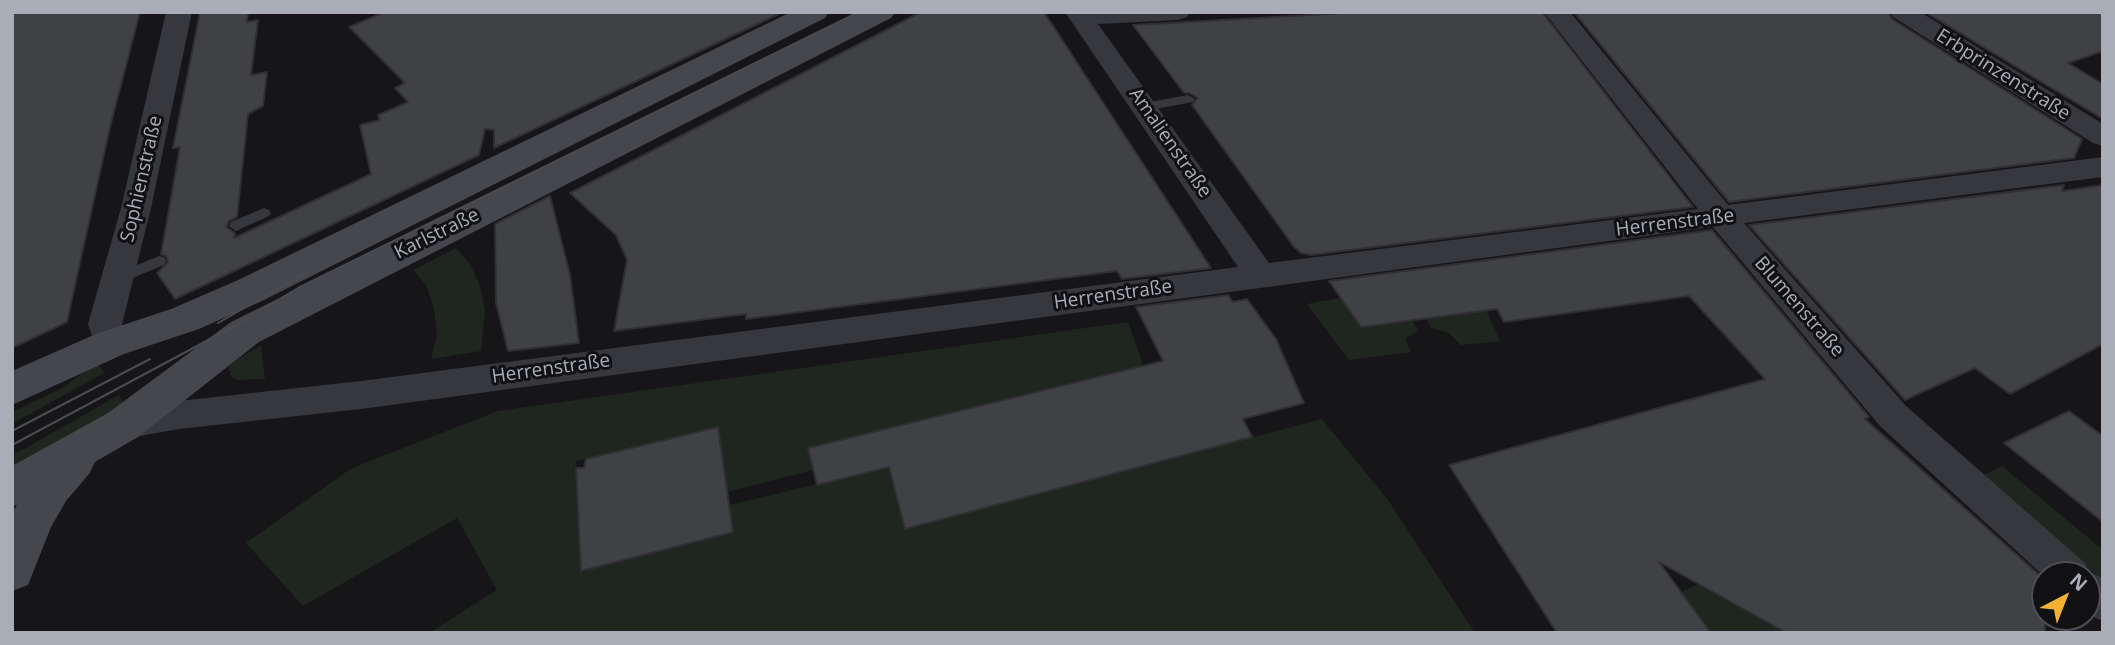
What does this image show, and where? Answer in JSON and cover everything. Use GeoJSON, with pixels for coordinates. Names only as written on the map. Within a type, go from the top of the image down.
{"type":"FeatureCollection","features":[{"type":"Feature","properties":{"kind":"main road","name":"Karlstraße"},"geometry":{"type":"LineString","coordinates":[[12,389],[110,344],[185,319],[248,291],[815,12]]}},
{"type":"Feature","properties":{"kind":"main road","name":"Karlstraße"},"geometry":{"type":"LineString","coordinates":[[12,488],[111,433],[245,332],[881,12]]}},
{"type":"Feature","properties":{"kind":"main road"},"geometry":{"type":"LineString","coordinates":[[12,571],[31,520],[51,488],[75,461],[111,433]]}},
{"type":"Feature","properties":{"kind":"street","name":"Sophienstraße"},"geometry":{"type":"LineString","coordinates":[[110,344],[104,324],[118,279],[179,12]]}},
{"type":"Feature","properties":{"kind":"street"},"geometry":{"type":"LineString","coordinates":[[1079,15],[1178,12]]}},
{"type":"Feature","properties":{"kind":"street","name":"Blumenstraße"},"geometry":{"type":"LineString","coordinates":[[1556,12],[1721,217],[1893,415],[2055,561]]}},
{"type":"Feature","properties":{"kind":"street","name":"Erbprinzenstraße"},"geometry":{"type":"LineString","coordinates":[[1902,12],[2103,137]]}},
{"type":"Feature","properties":{"kind":"street","name":"Amalienstraße"},"geometry":{"type":"LineString","coordinates":[[1079,15],[1261,275]]}},
{"type":"Feature","properties":{"kind":"street","name":"Herrenstraße"},"geometry":{"type":"LineString","coordinates":[[111,433],[158,418],[387,391],[2103,167]]}},
{"type":"Feature","properties":{"kind":"lane"},"geometry":{"type":"LineString","coordinates":[[1144,107],[1188,99]]}},
{"type":"Feature","properties":{"kind":"lane"},"geometry":{"type":"LineString","coordinates":[[236,226],[264,213]]}},
{"type":"Feature","properties":{"kind":"lane"},"geometry":{"type":"LineString","coordinates":[[118,279],[159,261]]}},
{"type":"Feature","properties":{"kind":"shaded area"},"geometry":{"type":"Polygon","coordinates":[[[456,248],[471,265],[480,286],[485,310],[481,351],[431,359],[437,335],[434,308],[426,285],[413,270],[456,248]]]}},
{"type":"Feature","properties":{"kind":"shaded area"},"geometry":{"type":"Polygon","coordinates":[[[1340,298],[1362,327],[1412,320],[1418,331],[1405,339],[1411,352],[1349,360],[1307,304],[1340,298]]]}},
{"type":"Feature","properties":{"kind":"shaded area"},"geometry":{"type":"Polygon","coordinates":[[[1486,310],[1500,341],[1461,345],[1449,333],[1431,328],[1426,318],[1486,310]]]}},
{"type":"Feature","properties":{"kind":"shaded area"},"geometry":{"type":"Polygon","coordinates":[[[1128,322],[1143,365],[809,448],[813,470],[727,492],[717,427],[576,461],[581,571],[733,532],[730,505],[920,459],[926,481],[894,490],[905,529],[1322,419],[1388,500],[1475,633],[429,633],[497,590],[457,518],[303,606],[246,543],[352,468],[498,411],[1128,322]]]}},
{"type":"Feature","properties":{"kind":"shaded area"},"geometry":{"type":"Polygon","coordinates":[[[261,345],[265,379],[237,380],[231,377],[229,367],[261,345]]]}},
{"type":"Feature","properties":{"kind":"shaded area"},"geometry":{"type":"Polygon","coordinates":[[[97,362],[104,373],[12,424],[12,412],[64,387],[97,362]]]}},
{"type":"Feature","properties":{"kind":"shaded area"},"geometry":{"type":"Polygon","coordinates":[[[119,395],[130,413],[12,478],[15,454],[119,395]]]}},
{"type":"Feature","properties":{"kind":"shaded area"},"geometry":{"type":"Polygon","coordinates":[[[2002,466],[2103,550],[2103,581],[2101,561],[2079,561],[1980,477],[2002,466]]]}},
{"type":"Feature","properties":{"kind":"shaded area"},"geometry":{"type":"Polygon","coordinates":[[[1699,584],[1787,633],[1711,633],[1681,592],[1699,584]]]}},
{"type":"Feature","properties":{"kind":"building"},"geometry":{"type":"Polygon","coordinates":[[[12,12],[140,12],[110,127],[67,322],[12,348],[12,12]]]}},
{"type":"Feature","properties":{"kind":"building"},"geometry":{"type":"Polygon","coordinates":[[[200,12],[248,12],[247,22],[258,20],[251,75],[267,72],[263,106],[248,114],[237,217],[229,221],[226,227],[235,233],[234,238],[371,174],[360,125],[380,120],[378,115],[408,102],[395,88],[405,83],[349,27],[385,12],[783,12],[494,148],[494,130],[485,129],[479,155],[175,299],[157,273],[168,262],[166,256],[161,254],[180,147],[173,148],[200,12]]]}},
{"type":"Feature","properties":{"kind":"building"},"geometry":{"type":"Polygon","coordinates":[[[921,12],[1044,12],[1211,268],[1122,279],[1117,271],[746,319],[746,314],[614,331],[627,260],[616,235],[570,193],[921,12]]]}},
{"type":"Feature","properties":{"kind":"building"},"geometry":{"type":"Polygon","coordinates":[[[1364,12],[1542,12],[1693,207],[1311,255],[1301,253],[1192,105],[1198,98],[1184,93],[1133,25],[1364,12]]]}},
{"type":"Feature","properties":{"kind":"building"},"geometry":{"type":"Polygon","coordinates":[[[1574,12],[1888,12],[1892,19],[2082,139],[2074,158],[1729,202],[1574,12]]]}},
{"type":"Feature","properties":{"kind":"building"},"geometry":{"type":"Polygon","coordinates":[[[1925,12],[2103,12],[2103,51],[2068,63],[2103,84],[2103,119],[1925,12]]]}},
{"type":"Feature","properties":{"kind":"building"},"geometry":{"type":"Polygon","coordinates":[[[2064,185],[2062,191],[2103,185],[2103,344],[2010,394],[1975,368],[1905,400],[1749,225],[2064,185]]]}},
{"type":"Feature","properties":{"kind":"building"},"geometry":{"type":"Polygon","coordinates":[[[550,196],[570,275],[579,343],[508,351],[496,303],[495,224],[550,196]]]}},
{"type":"Feature","properties":{"kind":"building"},"geometry":{"type":"Polygon","coordinates":[[[1712,230],[1869,417],[1865,419],[2031,567],[2031,631],[2045,633],[1787,633],[1659,562],[1711,633],[1557,633],[1449,465],[1765,379],[1689,296],[1504,322],[1497,309],[1361,327],[1329,281],[1712,230]]]}},
{"type":"Feature","properties":{"kind":"building"},"geometry":{"type":"Polygon","coordinates":[[[1228,295],[1233,302],[1247,299],[1276,339],[1304,403],[1243,419],[1252,437],[905,529],[889,467],[817,485],[808,448],[1163,361],[1136,307],[1228,295]]]}},
{"type":"Feature","properties":{"kind":"building"},"geometry":{"type":"Polygon","coordinates":[[[2069,411],[2103,436],[2103,522],[2004,443],[2069,411]]]}},
{"type":"Feature","properties":{"kind":"building"},"geometry":{"type":"Polygon","coordinates":[[[718,427],[733,532],[581,571],[576,468],[584,468],[586,459],[718,427]]]}},
{"type":"Feature","properties":{"kind":"tram line"},"geometry":{"type":"LineString","coordinates":[[12,445],[240,323],[298,288],[859,12]]}},
{"type":"Feature","properties":{"kind":"tram line"},"geometry":{"type":"LineString","coordinates":[[218,323],[309,271]]}},
{"type":"Feature","properties":{"kind":"tram line"},"geometry":{"type":"LineString","coordinates":[[12,431],[150,359]]}}]}
